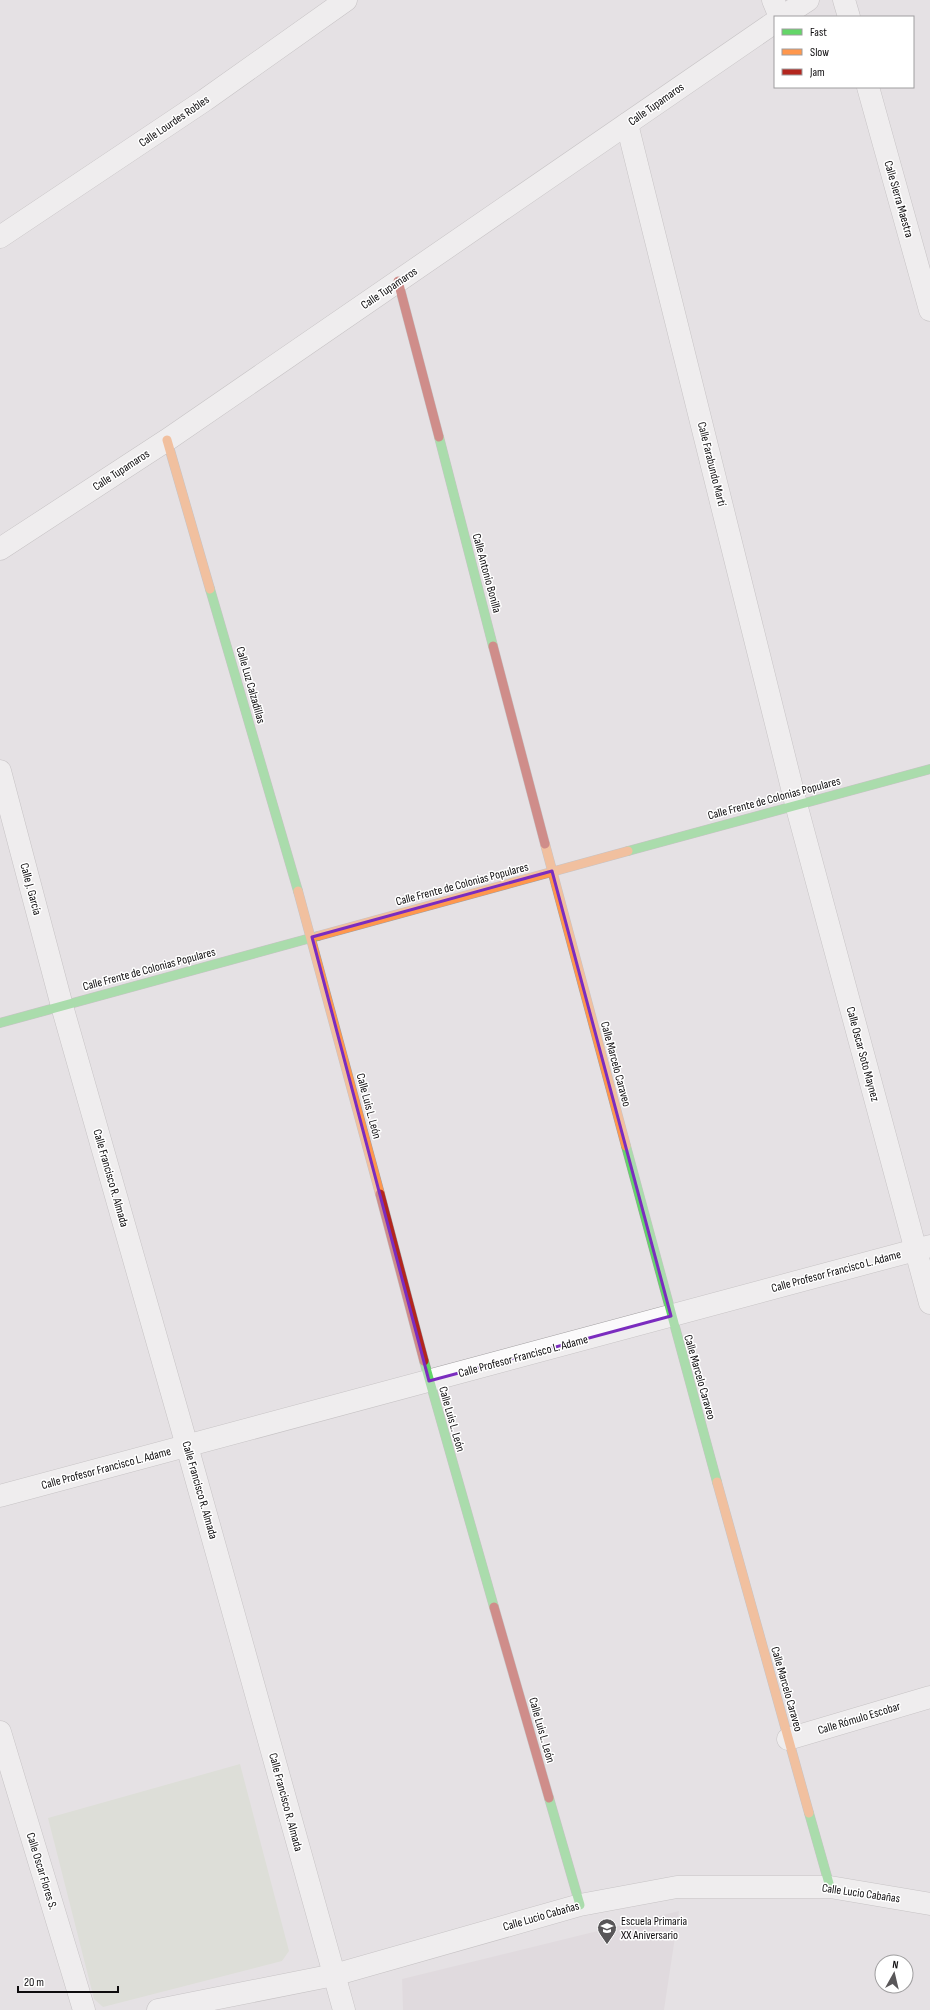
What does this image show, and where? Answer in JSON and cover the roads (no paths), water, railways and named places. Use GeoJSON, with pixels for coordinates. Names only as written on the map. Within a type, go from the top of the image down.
{"type":"FeatureCollection","features":[{"type":"Feature","properties":{"kind":"street","name":"Calle Lourdes Robles"},"geometry":{"type":"LineString","coordinates":[[0,237],[205,100],[346,0]]}},
{"type":"Feature","properties":{"kind":"street"},"geometry":{"type":"LineString","coordinates":[[773,0],[781,16]]}},
{"type":"Feature","properties":{"kind":"street"},"geometry":{"type":"LineString","coordinates":[[783,16],[808,0]]}},
{"type":"Feature","properties":{"kind":"street"},"geometry":{"type":"LineString","coordinates":[[844,0],[849,16]]}},
{"type":"Feature","properties":{"kind":"street","name":"Calle Tupamaros"},"geometry":{"type":"LineString","coordinates":[[0,549],[167,440],[774,23]]}},
{"type":"Feature","properties":{"kind":"street","name":"Calle Sierra Maestra"},"geometry":{"type":"LineString","coordinates":[[868,88],[930,310]]}},
{"type":"Feature","properties":{"kind":"street","name":"Calle Farabundo Martí"},"geometry":{"type":"LineString","coordinates":[[627,124],[796,804]]}},
{"type":"Feature","properties":{"kind":"street","name":"Calle Antonio Bonilla"},"geometry":{"type":"LineString","coordinates":[[398,281],[552,872]]}},
{"type":"Feature","properties":{"kind":"street","name":"Calle Luz Calzadillas"},"geometry":{"type":"LineString","coordinates":[[167,440],[312,937]]}},
{"type":"Feature","properties":{"kind":"street","name":"Calle Frente de Colonias Populares"},"geometry":{"type":"LineString","coordinates":[[0,1023],[796,804],[930,769]]}},
{"type":"Feature","properties":{"kind":"street","name":"Calle J. García"},"geometry":{"type":"LineString","coordinates":[[0,771],[62,1006]]}},
{"type":"Feature","properties":{"kind":"street","name":"Calle Oscar Soto Maynez"},"geometry":{"type":"LineString","coordinates":[[796,804],[923,1247],[930,1303]]}},
{"type":"Feature","properties":{"kind":"street","name":"Calle Marcelo Caraveo"},"geometry":{"type":"LineString","coordinates":[[552,872],[670,1316],[830,1887]]}},
{"type":"Feature","properties":{"kind":"street","name":"Calle Luis L. León"},"geometry":{"type":"LineString","coordinates":[[312,937],[429,1381],[580,1905]]}},
{"type":"Feature","properties":{"kind":"street","name":"Calle Francisco R. Almada"},"geometry":{"type":"LineString","coordinates":[[62,1006],[188,1446],[344,2010]]}},
{"type":"Feature","properties":{"kind":"street","name":"Calle Profesor Francisco L. Adame"},"geometry":{"type":"LineString","coordinates":[[0,1496],[923,1247]]}},
{"type":"Feature","properties":{"kind":"street","name":"Calle Rómulo Escobar"},"geometry":{"type":"LineString","coordinates":[[788,1739],[930,1697]]}},
{"type":"Feature","properties":{"kind":"street","name":"Calle Oscar Flores S."},"geometry":{"type":"LineString","coordinates":[[0,1732],[84,2010]]}},
{"type":"Feature","properties":{"kind":"street","name":"Calle Lucio Cabañas"},"geometry":{"type":"LineString","coordinates":[[158,2010],[334,1975],[580,1905],[677,1887],[830,1887],[930,1904]]}},
{"type":"Feature","properties":{"kind":"place","name":"Escuela Primaria XX Aniversario"},"geometry":{"type":"Point","coordinates":[607,1945]}}]}
